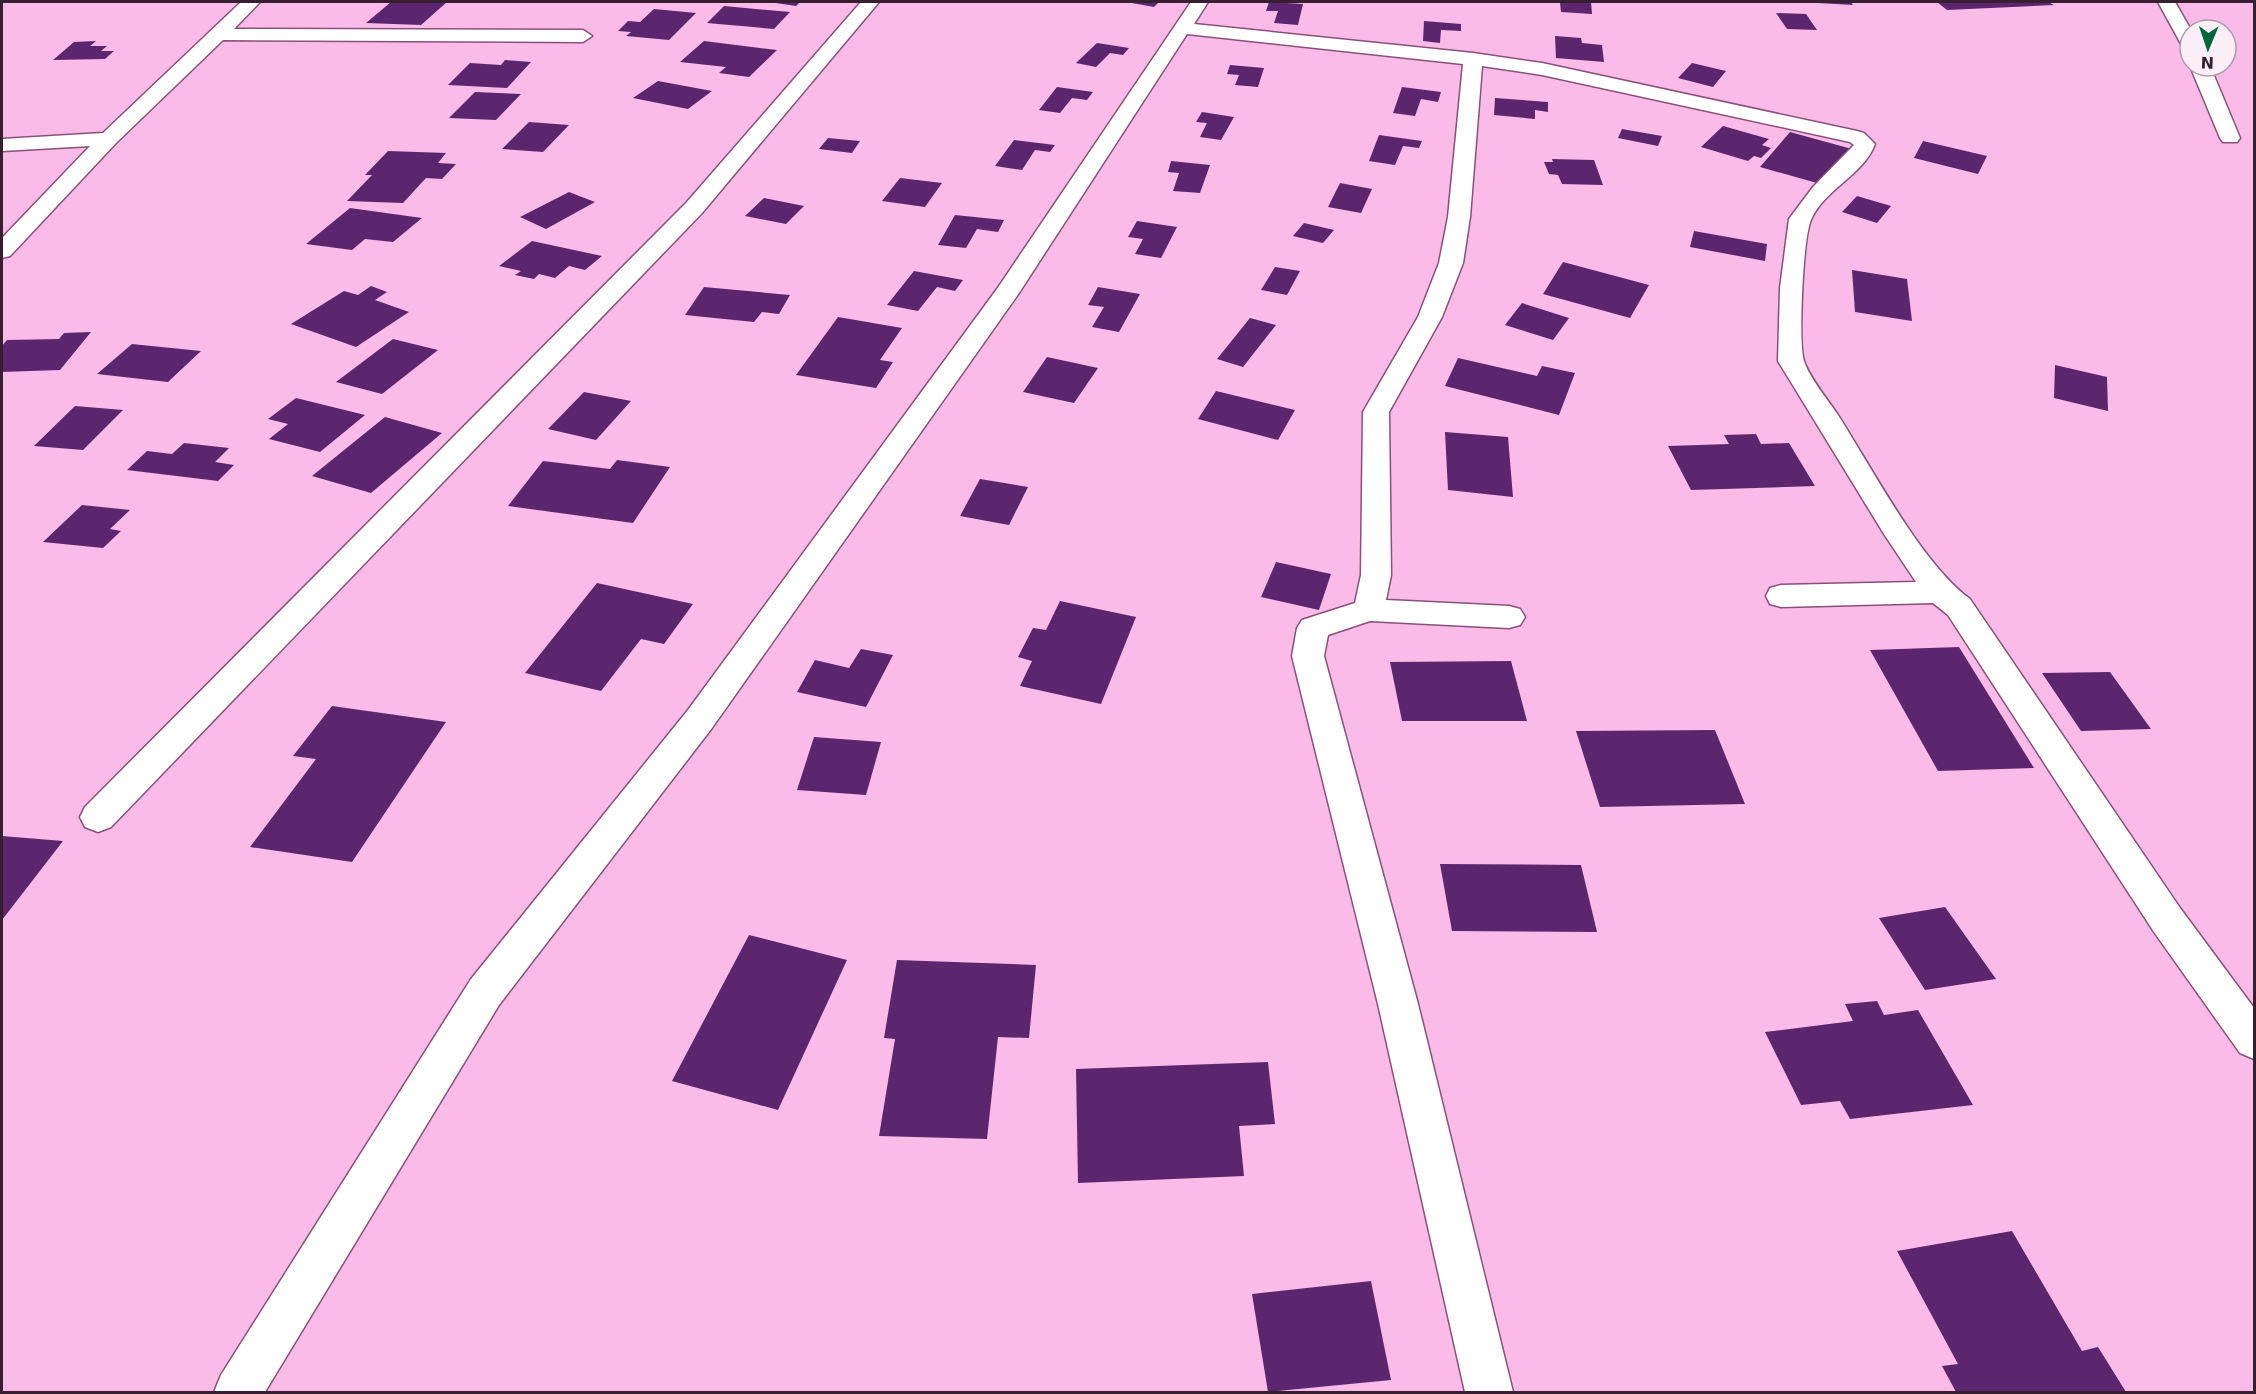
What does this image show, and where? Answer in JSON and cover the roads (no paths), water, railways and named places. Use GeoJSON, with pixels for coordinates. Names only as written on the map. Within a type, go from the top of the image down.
{"type":"FeatureCollection","features":[{"type":"Feature","properties":{"kind":"street"},"geometry":{"type":"LineString","coordinates":[[2,251],[109,139],[251,2]]}},
{"type":"Feature","properties":{"kind":"street"},"geometry":{"type":"LineString","coordinates":[[98,817],[694,208],[870,2]]}},
{"type":"Feature","properties":{"kind":"street"},"geometry":{"type":"LineString","coordinates":[[238,1392],[485,992],[700,719],[791,593],[1007,293],[1199,2]]}},
{"type":"Feature","properties":{"kind":"street"},"geometry":{"type":"LineString","coordinates":[[2166,2],[2178,23]]}},
{"type":"Feature","properties":{"kind":"street"},"geometry":{"type":"LineString","coordinates":[[1180,28],[1473,59],[1542,69],[1857,137],[1866,144],[1862,152],[1820,190],[1798,222],[1790,332],[1791,361],[1894,527],[1939,592],[1959,607],[2167,920],[2254,1040]]}},
{"type":"Feature","properties":{"kind":"street"},"geometry":{"type":"LineString","coordinates":[[218,33],[583,36]]}},
{"type":"Feature","properties":{"kind":"street"},"geometry":{"type":"LineString","coordinates":[[1368,610],[1376,575],[1376,412],[1430,317],[1451,263],[1459,217],[1464,138],[1473,59]]}},
{"type":"Feature","properties":{"kind":"street"},"geometry":{"type":"LineString","coordinates":[[2205,78],[2230,138]]}},
{"type":"Feature","properties":{"kind":"street"},"geometry":{"type":"LineString","coordinates":[[2,145],[109,139]]}},
{"type":"Feature","properties":{"kind":"street"},"geometry":{"type":"LineString","coordinates":[[1780,596],[1939,592]]}},
{"type":"Feature","properties":{"kind":"street"},"geometry":{"type":"LineString","coordinates":[[1489,1392],[1398,1004],[1308,656],[1313,628],[1368,610],[1509,617]]}}]}
